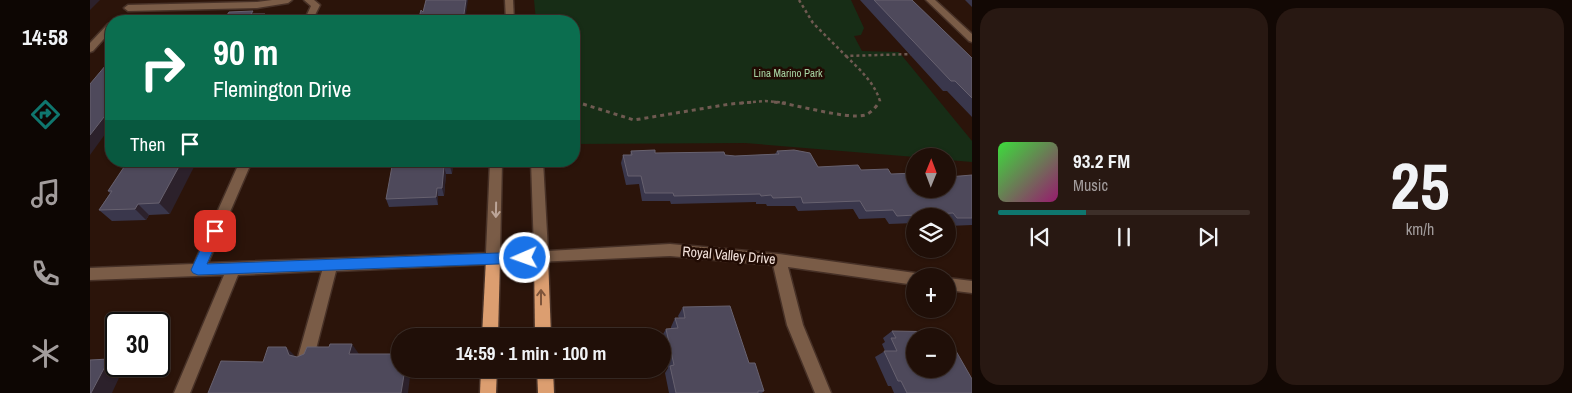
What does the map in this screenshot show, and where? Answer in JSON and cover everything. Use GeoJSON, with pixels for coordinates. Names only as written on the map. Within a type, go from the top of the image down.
{"type":"FeatureCollection","features":[{"type":"Feature","properties":{"kind":"main road"},"geometry":{"type":"LineString","coordinates":[[541,257],[543,328]]}},
{"type":"Feature","properties":{"kind":"main road"},"geometry":{"type":"LineString","coordinates":[[490,328],[494,259]]}},
{"type":"Feature","properties":{"kind":"main road"},"geometry":{"type":"LineString","coordinates":[[488,393],[489,378]]}},
{"type":"Feature","properties":{"kind":"main road"},"geometry":{"type":"LineString","coordinates":[[545,378],[546,393]]}},
{"type":"Feature","properties":{"kind":"street"},"geometry":{"type":"LineString","coordinates":[[135,0],[125,11],[258,5],[288,0]]}},
{"type":"Feature","properties":{"kind":"street"},"geometry":{"type":"LineString","coordinates":[[308,0],[316,5],[311,15]]}},
{"type":"Feature","properties":{"kind":"street"},"geometry":{"type":"LineString","coordinates":[[509,0],[510,15]]}},
{"type":"Feature","properties":{"kind":"street"},"geometry":{"type":"LineString","coordinates":[[930,0],[971,37]]}},
{"type":"Feature","properties":{"kind":"street"},"geometry":{"type":"LineString","coordinates":[[90,49],[105,33]]}},
{"type":"Feature","properties":{"kind":"street"},"geometry":{"type":"LineString","coordinates":[[198,270],[243,167]]}},
{"type":"Feature","properties":{"kind":"street"},"geometry":{"type":"LineString","coordinates":[[494,259],[496,167]]}},
{"type":"Feature","properties":{"kind":"street"},"geometry":{"type":"LineString","coordinates":[[537,167],[541,257]]}},
{"type":"Feature","properties":{"kind":"street","name":"Royal Valley Drive"},"geometry":{"type":"LineString","coordinates":[[90,274],[494,259],[670,250],[779,260],[906,278]]}},
{"type":"Feature","properties":{"kind":"street"},"geometry":{"type":"LineString","coordinates":[[779,260],[796,325],[823,393]]}},
{"type":"Feature","properties":{"kind":"street"},"geometry":{"type":"LineString","coordinates":[[306,357],[332,264]]}},
{"type":"Feature","properties":{"kind":"street"},"geometry":{"type":"LineString","coordinates":[[182,393],[234,268]]}},
{"type":"Feature","properties":{"kind":"street"},"geometry":{"type":"LineString","coordinates":[[956,285],[972,287]]}},
{"type":"Feature","properties":{"kind":"path"},"geometry":{"type":"LineString","coordinates":[[583,104],[634,120],[730,104],[765,101],[788,103],[833,113],[864,115],[875,108],[880,101],[878,93],[862,71],[829,41],[811,19],[799,0]]}},
{"type":"Feature","properties":{"kind":"path"},"geometry":{"type":"LineString","coordinates":[[846,56],[921,54]]}},
{"type":"Feature","properties":{"kind":"green space","name":"Lina Marino Park"},"geometry":{"type":"Polygon","coordinates":[[[534,0],[851,0],[864,28],[861,35],[854,36],[862,51],[899,52],[972,141],[972,162],[956,161],[956,148],[906,148],[906,156],[745,143],[580,144],[580,15],[535,15],[534,0]]]}},
{"type":"Feature","properties":{"kind":"building"},"geometry":{"type":"Polygon","coordinates":[[[426,0],[466,0],[464,15],[420,15],[421,10],[423,12],[426,0]]]}},
{"type":"Feature","properties":{"kind":"building"},"geometry":{"type":"Polygon","coordinates":[[[874,0],[912,0],[972,58],[972,98],[955,81],[951,81],[874,0]]]}},
{"type":"Feature","properties":{"kind":"building"},"geometry":{"type":"Polygon","coordinates":[[[253,11],[251,14],[265,14],[227,15],[229,12],[253,11]]]}},
{"type":"Feature","properties":{"kind":"building"},"geometry":{"type":"Polygon","coordinates":[[[105,66],[105,116],[90,135],[90,84],[105,66]]]}},
{"type":"Feature","properties":{"kind":"building"},"geometry":{"type":"Polygon","coordinates":[[[655,150],[655,153],[724,152],[725,155],[735,156],[779,154],[777,151],[794,150],[810,153],[818,167],[858,165],[861,170],[888,169],[891,174],[906,173],[906,198],[956,198],[956,176],[972,175],[972,218],[957,218],[956,208],[906,208],[906,216],[897,216],[893,210],[866,211],[860,201],[803,203],[801,197],[773,198],[771,195],[761,196],[760,194],[674,196],[673,193],[645,193],[641,176],[628,176],[623,155],[632,155],[631,151],[655,150]]]}},
{"type":"Feature","properties":{"kind":"building"},"geometry":{"type":"Polygon","coordinates":[[[124,167],[179,167],[159,203],[138,204],[135,209],[99,210],[112,191],[108,191],[124,167]]]}},
{"type":"Feature","properties":{"kind":"building"},"geometry":{"type":"Polygon","coordinates":[[[392,167],[444,167],[442,188],[437,188],[436,197],[386,199],[392,167]]]}},
{"type":"Feature","properties":{"kind":"building"},"geometry":{"type":"Polygon","coordinates":[[[730,306],[749,363],[755,363],[764,391],[758,391],[758,393],[676,393],[671,370],[671,366],[674,365],[671,352],[671,329],[678,328],[675,318],[685,318],[683,307],[730,306]]]}},
{"type":"Feature","properties":{"kind":"building"},"geometry":{"type":"Polygon","coordinates":[[[892,331],[906,331],[906,378],[956,378],[956,351],[972,379],[972,393],[907,393],[901,381],[898,381],[884,351],[897,351],[891,338],[896,338],[892,331]]]}},
{"type":"Feature","properties":{"kind":"building"},"geometry":{"type":"Polygon","coordinates":[[[330,344],[352,344],[349,354],[391,354],[391,378],[404,378],[401,393],[208,393],[221,361],[263,362],[268,347],[286,347],[289,355],[297,357],[304,354],[307,347],[329,347],[330,344]]]}},
{"type":"Feature","properties":{"kind":"building"},"geometry":{"type":"Polygon","coordinates":[[[105,359],[105,367],[91,393],[90,393],[90,360],[105,359]]]}},
{"type":"Feature","properties":{"kind":"route"},"geometry":{"type":"LineString","coordinates":[[215,231],[198,270],[525,258]]}}]}
